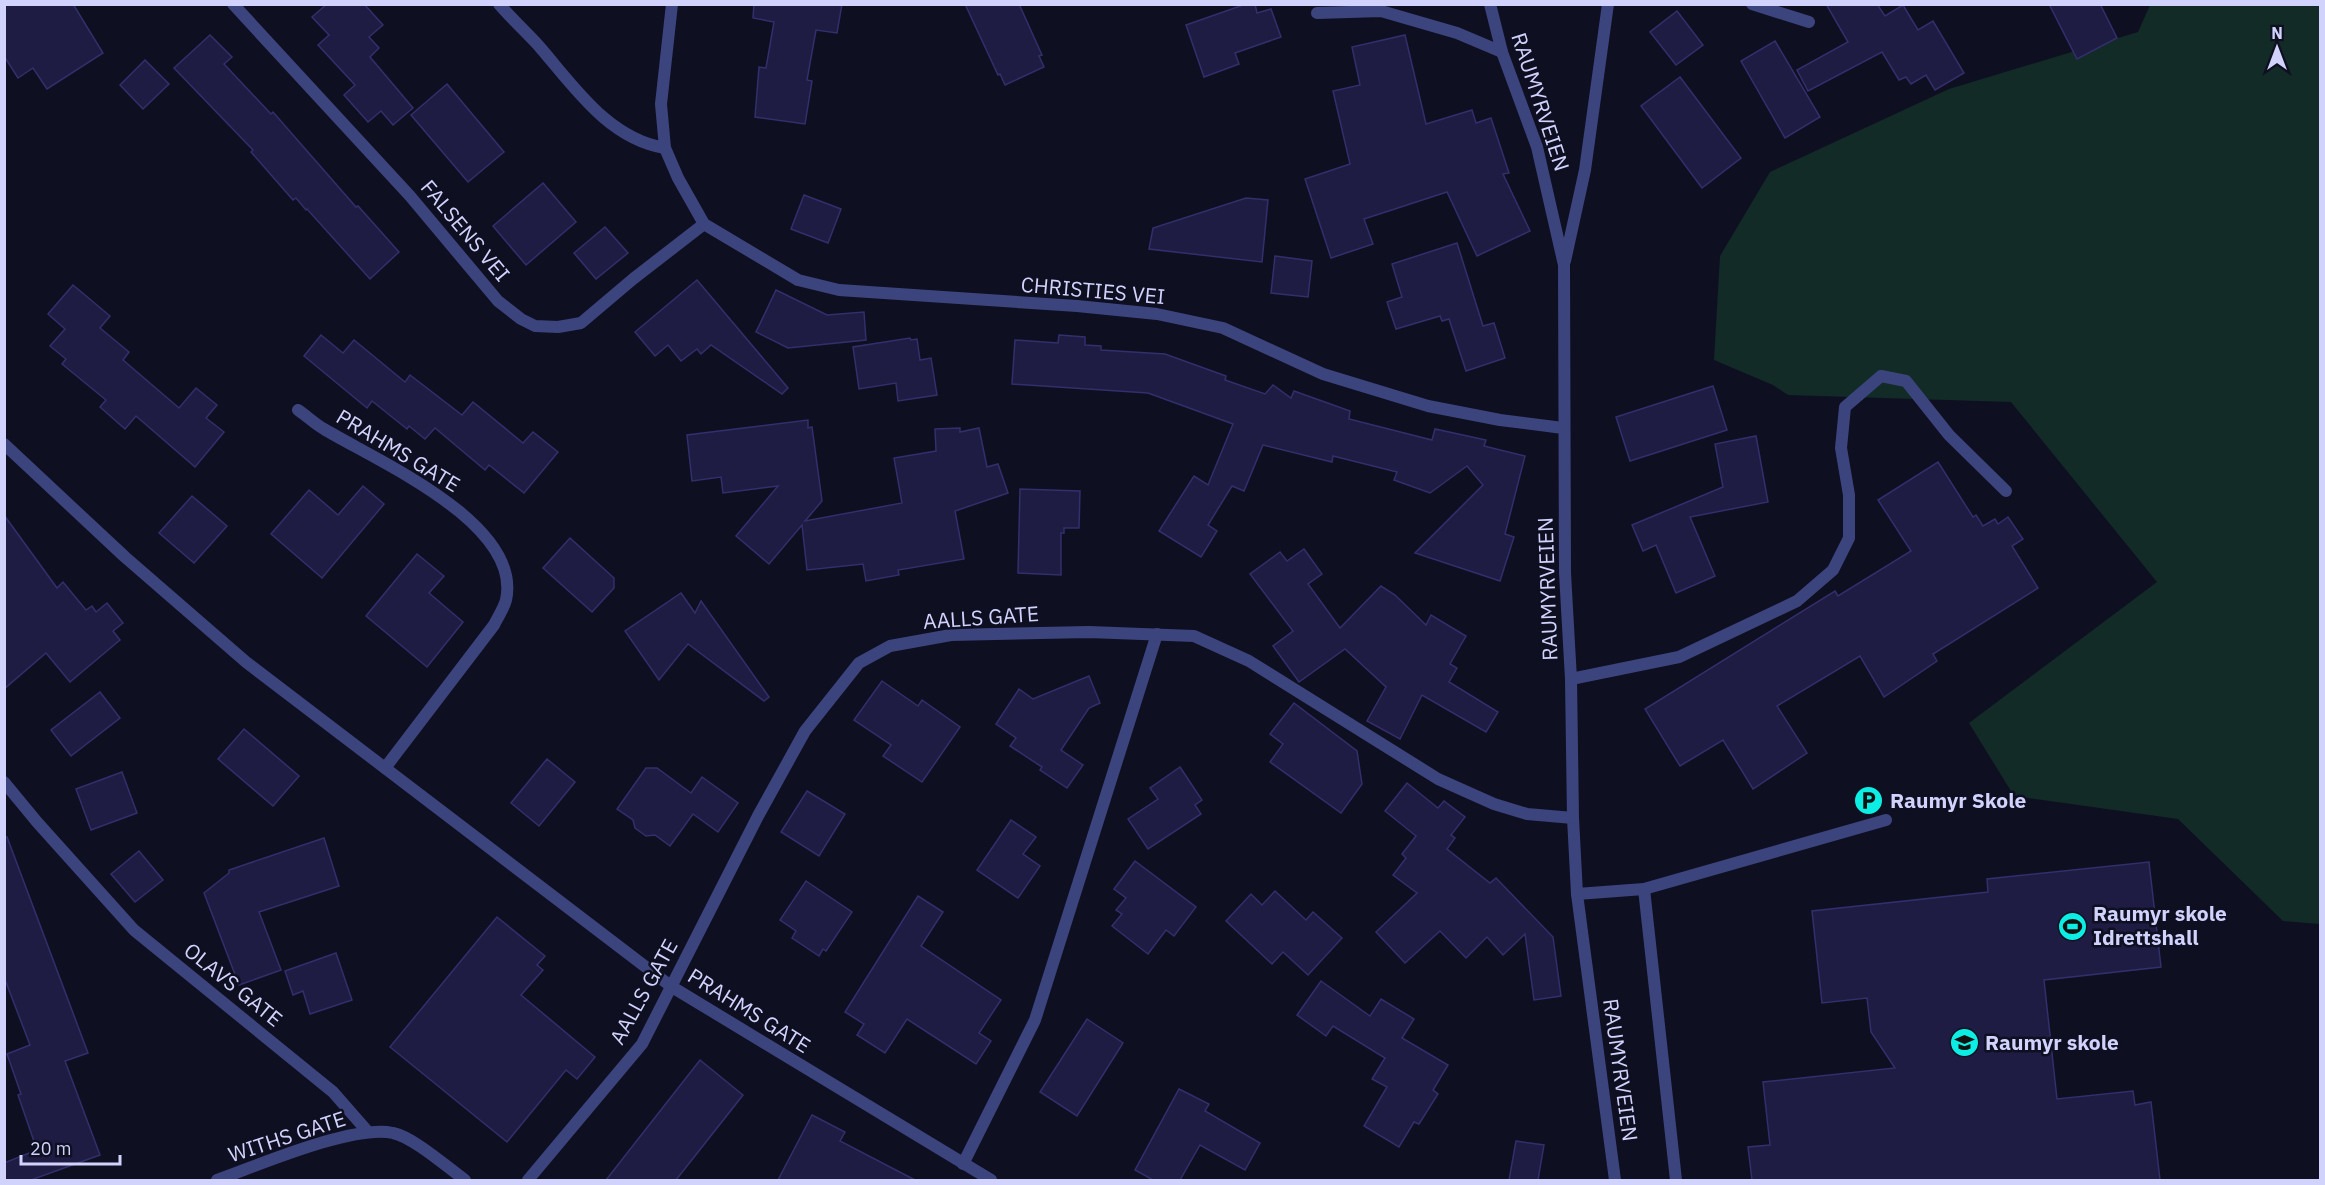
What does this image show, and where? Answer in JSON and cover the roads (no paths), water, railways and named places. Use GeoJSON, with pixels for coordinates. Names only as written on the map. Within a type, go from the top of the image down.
{"type":"FeatureCollection","features":[{"type":"Feature","properties":{"kind":"street","name":"FALSENS VEI"},"geometry":{"type":"LineString","coordinates":[[233,4],[410,196],[498,301],[521,320],[535,326],[558,327],[582,323],[633,279],[704,224]]}},
{"type":"Feature","properties":{"kind":"street"},"geometry":{"type":"LineString","coordinates":[[499,4],[598,114],[624,133],[650,146],[665,148]]}},
{"type":"Feature","properties":{"kind":"street","name":"CHRISTIES VEI"},"geometry":{"type":"LineString","coordinates":[[672,4],[661,104],[665,148],[678,178],[704,224],[798,280],[839,290],[1077,306],[1157,315],[1223,328],[1323,374],[1428,406],[1500,420],[1563,428]]}},
{"type":"Feature","properties":{"kind":"street","name":"RAUMYRVEIEN"},"geometry":{"type":"LineString","coordinates":[[1490,4],[1502,52],[1537,147],[1564,265],[1565,573],[1571,680],[1573,818],[1577,894],[1615,1180]]}},
{"type":"Feature","properties":{"kind":"street"},"geometry":{"type":"LineString","coordinates":[[1564,265],[1585,170],[1608,4]]}},
{"type":"Feature","properties":{"kind":"street"},"geometry":{"type":"LineString","coordinates":[[1752,4],[1809,22]]}},
{"type":"Feature","properties":{"kind":"street"},"geometry":{"type":"LineString","coordinates":[[1317,13],[1381,11],[1457,33],[1502,52]]}},
{"type":"Feature","properties":{"kind":"street"},"geometry":{"type":"LineString","coordinates":[[1571,680],[1679,657],[1797,601],[1833,570],[1849,538],[1849,495],[1841,448],[1845,407],[1881,376],[1906,381],[1949,435],[2006,491]]}},
{"type":"Feature","properties":{"kind":"street","name":"PRAHMS GATE"},"geometry":{"type":"LineString","coordinates":[[298,410],[322,428],[407,475],[451,504],[475,526],[498,556],[505,572],[506,602],[494,625],[385,768]]}},
{"type":"Feature","properties":{"kind":"street","name":"PRAHMS GATE"},"geometry":{"type":"LineString","coordinates":[[4,444],[125,557],[246,662],[672,987],[991,1180]]}},
{"type":"Feature","properties":{"kind":"street"},"geometry":{"type":"LineString","coordinates":[[963,1164],[1035,1020],[1157,634]]}},
{"type":"Feature","properties":{"kind":"street","name":"AALLS GATE"},"geometry":{"type":"LineString","coordinates":[[528,1180],[642,1044],[758,816],[805,731],[859,663],[890,646],[951,635],[1157,634],[1194,636],[1249,661],[1438,779],[1494,804],[1527,814],[1573,818]]}},
{"type":"Feature","properties":{"kind":"street","name":"OLAVS GATE"},"geometry":{"type":"LineString","coordinates":[[4,782],[134,930],[333,1092],[368,1132]]}},
{"type":"Feature","properties":{"kind":"street"},"geometry":{"type":"LineString","coordinates":[[1577,894],[1644,889],[1886,820]]}},
{"type":"Feature","properties":{"kind":"street"},"geometry":{"type":"LineString","coordinates":[[1644,889],[1676,1180]]}},
{"type":"Feature","properties":{"kind":"street"},"geometry":{"type":"LineString","coordinates":[[368,1132],[394,1133],[423,1149],[465,1180]]}},
{"type":"Feature","properties":{"kind":"street","name":"WITHS GATE"},"geometry":{"type":"LineString","coordinates":[[217,1180],[309,1147],[368,1132]]}},
{"type":"Feature","properties":{"kind":"place","name":"Raumyr Skole"},"geometry":{"type":"Point","coordinates":[1869,801]}},
{"type":"Feature","properties":{"kind":"place","name":"Raumyr skole Idrettshall"},"geometry":{"type":"Point","coordinates":[2072,926]}},
{"type":"Feature","properties":{"kind":"place","name":"Raumyr skole"},"geometry":{"type":"Point","coordinates":[1964,1043]}}]}
